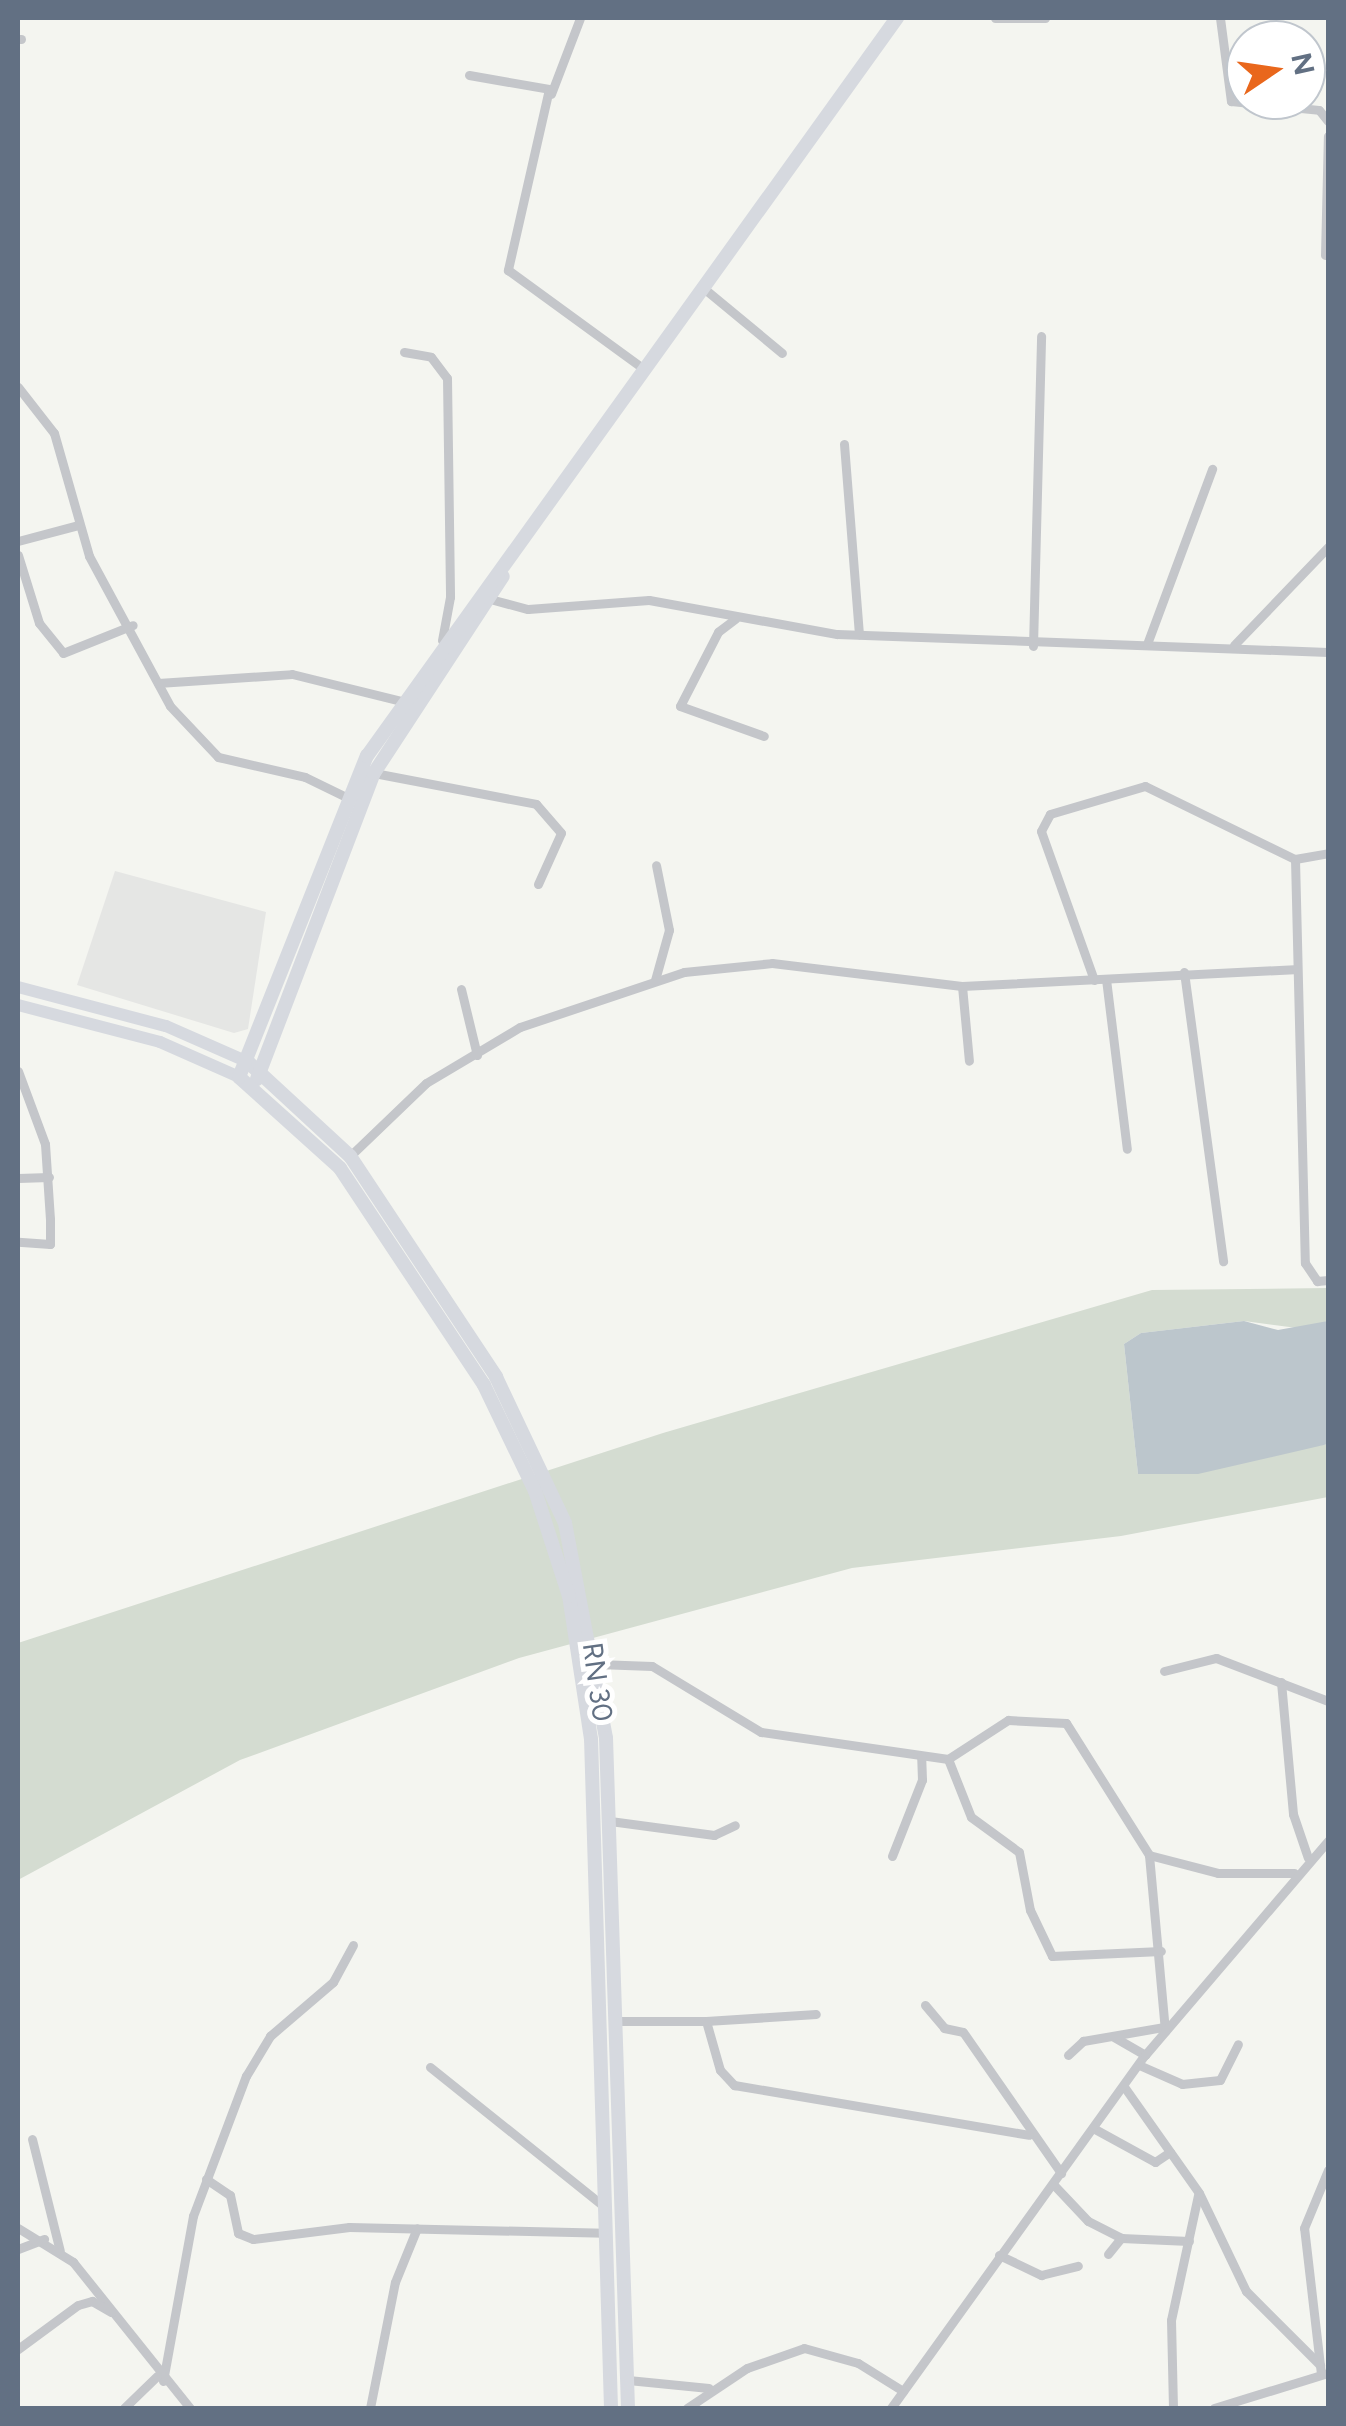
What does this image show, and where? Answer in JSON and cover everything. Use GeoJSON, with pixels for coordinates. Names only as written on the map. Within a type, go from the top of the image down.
{"type":"FeatureCollection","features":[{"type":"Feature","properties":{"kind":"main road"},"geometry":{"type":"LineString","coordinates":[[239,1078],[348,798],[402,701],[442,640],[525,536],[641,368],[898,18]]}},
{"type":"Feature","properties":{"kind":"main road"},"geometry":{"type":"LineString","coordinates":[[254,1086],[374,773],[490,599],[525,536]]}},
{"type":"Feature","properties":{"kind":"main road","name":"RN 30"},"geometry":{"type":"LineString","coordinates":[[248,1062],[350,1156],[529,1436],[564,1523],[597,1664],[610,1821],[611,2021],[628,2408]]}},
{"type":"Feature","properties":{"kind":"main road","name":"RN 30"},"geometry":{"type":"LineString","coordinates":[[239,1078],[254,1086],[340,1168],[444,1322],[515,1441],[550,1528],[591,1739],[600,2204],[611,2408]]}},
{"type":"Feature","properties":{"kind":"street"},"geometry":{"type":"LineString","coordinates":[[580,18],[550,96],[504,262],[641,368]]}},
{"type":"Feature","properties":{"kind":"street"},"geometry":{"type":"LineString","coordinates":[[995,18],[1044,18]]}},
{"type":"Feature","properties":{"kind":"street"},"geometry":{"type":"LineString","coordinates":[[1220,18],[1232,101],[1319,110],[1328,121]]}},
{"type":"Feature","properties":{"kind":"street"},"geometry":{"type":"LineString","coordinates":[[470,76],[546,86],[550,96]]}},
{"type":"Feature","properties":{"kind":"street"},"geometry":{"type":"LineString","coordinates":[[1325,254],[1328,136]]}},
{"type":"Feature","properties":{"kind":"street"},"geometry":{"type":"LineString","coordinates":[[701,286],[782,352]]}},
{"type":"Feature","properties":{"kind":"street"},"geometry":{"type":"LineString","coordinates":[[1033,646],[1041,336]]}},
{"type":"Feature","properties":{"kind":"street"},"geometry":{"type":"LineString","coordinates":[[404,352],[430,356],[446,378],[450,597],[442,640]]}},
{"type":"Feature","properties":{"kind":"street"},"geometry":{"type":"LineString","coordinates":[[18,387],[54,432],[78,525],[133,625],[158,682],[218,757],[305,777],[348,798]]}},
{"type":"Feature","properties":{"kind":"street"},"geometry":{"type":"LineString","coordinates":[[844,444],[859,634]]}},
{"type":"Feature","properties":{"kind":"street"},"geometry":{"type":"LineString","coordinates":[[1147,644],[1212,468]]}},
{"type":"Feature","properties":{"kind":"street"},"geometry":{"type":"LineString","coordinates":[[18,541],[78,525]]}},
{"type":"Feature","properties":{"kind":"street"},"geometry":{"type":"LineString","coordinates":[[1232,646],[1328,547]]}},
{"type":"Feature","properties":{"kind":"street"},"geometry":{"type":"LineString","coordinates":[[18,555],[38,623],[64,652],[133,625]]}},
{"type":"Feature","properties":{"kind":"street"},"geometry":{"type":"LineString","coordinates":[[490,599],[528,608],[649,600],[736,619],[859,634],[1033,646],[1147,644],[1328,652]]}},
{"type":"Feature","properties":{"kind":"street"},"geometry":{"type":"LineString","coordinates":[[710,613],[718,632]]}},
{"type":"Feature","properties":{"kind":"street"},"geometry":{"type":"LineString","coordinates":[[736,619],[718,632],[680,706],[764,736]]}},
{"type":"Feature","properties":{"kind":"street"},"geometry":{"type":"LineString","coordinates":[[158,682],[292,674],[402,701]]}},
{"type":"Feature","properties":{"kind":"street"},"geometry":{"type":"LineString","coordinates":[[374,773],[536,804],[561,833],[538,884]]}},
{"type":"Feature","properties":{"kind":"street"},"geometry":{"type":"LineString","coordinates":[[1094,980],[1041,831],[1050,814],[1145,786],[1296,859],[1328,853]]}},
{"type":"Feature","properties":{"kind":"street"},"geometry":{"type":"LineString","coordinates":[[1296,859],[1294,970],[1306,1263],[1316,1281],[1328,1280]]}},
{"type":"Feature","properties":{"kind":"street"},"geometry":{"type":"LineString","coordinates":[[656,864],[669,930],[656,980]]}},
{"type":"Feature","properties":{"kind":"street"},"geometry":{"type":"LineString","coordinates":[[350,1156],[426,1083],[520,1026],[656,980],[772,964],[962,986],[1184,972],[1294,970]]}},
{"type":"Feature","properties":{"kind":"street"},"geometry":{"type":"LineString","coordinates":[[1184,972],[1223,1261]]}},
{"type":"Feature","properties":{"kind":"street"},"geometry":{"type":"LineString","coordinates":[[1106,979],[1127,1149]]}},
{"type":"Feature","properties":{"kind":"street"},"geometry":{"type":"LineString","coordinates":[[962,986],[969,1061]]}},
{"type":"Feature","properties":{"kind":"street"},"geometry":{"type":"LineString","coordinates":[[18,987],[166,1026],[248,1062]]}},
{"type":"Feature","properties":{"kind":"street"},"geometry":{"type":"LineString","coordinates":[[461,989],[477,1055]]}},
{"type":"Feature","properties":{"kind":"street"},"geometry":{"type":"LineString","coordinates":[[18,1006],[160,1042],[239,1078]]}},
{"type":"Feature","properties":{"kind":"street"},"geometry":{"type":"LineString","coordinates":[[18,1072],[49,1178],[50,1244],[18,1242]]}},
{"type":"Feature","properties":{"kind":"street"},"geometry":{"type":"LineString","coordinates":[[18,1178],[49,1178]]}},
{"type":"Feature","properties":{"kind":"street"},"geometry":{"type":"LineString","coordinates":[[1164,1671],[1216,1658],[1328,1701]]}},
{"type":"Feature","properties":{"kind":"street"},"geometry":{"type":"LineString","coordinates":[[597,1664],[652,1666],[762,1732],[921,1756],[948,1759],[1008,1720],[1066,1723],[1149,1855],[1161,1951],[1164,2029]]}},
{"type":"Feature","properties":{"kind":"street"},"geometry":{"type":"LineString","coordinates":[[1281,1682],[1293,1814],[1308,1858]]}},
{"type":"Feature","properties":{"kind":"street"},"geometry":{"type":"LineString","coordinates":[[892,1856],[922,1780],[921,1756]]}},
{"type":"Feature","properties":{"kind":"street"},"geometry":{"type":"LineString","coordinates":[[948,1759],[971,1817],[1019,1852],[1030,1910],[1052,1956],[1161,1951]]}},
{"type":"Feature","properties":{"kind":"street"},"geometry":{"type":"LineString","coordinates":[[610,1821],[714,1835],[735,1825]]}},
{"type":"Feature","properties":{"kind":"street"},"geometry":{"type":"LineString","coordinates":[[891,2408],[1164,2029],[1294,1873],[1328,1840]]}},
{"type":"Feature","properties":{"kind":"street"},"geometry":{"type":"LineString","coordinates":[[1149,1855],[1218,1873],[1294,1873]]}},
{"type":"Feature","properties":{"kind":"street"},"geometry":{"type":"LineString","coordinates":[[124,2408],[160,2379],[206,2179],[270,2036],[333,1982],[354,1945]]}},
{"type":"Feature","properties":{"kind":"street"},"geometry":{"type":"LineString","coordinates":[[925,2005],[944,2028],[963,2032],[1029,2136],[1061,2173]]}},
{"type":"Feature","properties":{"kind":"street"},"geometry":{"type":"LineString","coordinates":[[611,2021],[706,2021],[816,2014]]}},
{"type":"Feature","properties":{"kind":"street"},"geometry":{"type":"LineString","coordinates":[[706,2021],[720,2070],[734,2085],[1029,2136]]}},
{"type":"Feature","properties":{"kind":"street"},"geometry":{"type":"LineString","coordinates":[[1068,2054],[1083,2041],[1164,2029]]}},
{"type":"Feature","properties":{"kind":"street"},"geometry":{"type":"LineString","coordinates":[[1114,2037],[1142,2060],[1182,2084],[1220,2080],[1238,2044]]}},
{"type":"Feature","properties":{"kind":"street"},"geometry":{"type":"LineString","coordinates":[[430,2067],[600,2204]]}},
{"type":"Feature","properties":{"kind":"street"},"geometry":{"type":"LineString","coordinates":[[1125,2088],[1199,2193],[1239,2280],[1323,2371]]}},
{"type":"Feature","properties":{"kind":"street"},"geometry":{"type":"LineString","coordinates":[[1093,2128],[1155,2162],[1170,2152]]}},
{"type":"Feature","properties":{"kind":"street"},"geometry":{"type":"LineString","coordinates":[[32,2139],[60,2251]]}},
{"type":"Feature","properties":{"kind":"street"},"geometry":{"type":"LineString","coordinates":[[1323,2371],[1304,2228],[1328,2170]]}},
{"type":"Feature","properties":{"kind":"street"},"geometry":{"type":"LineString","coordinates":[[206,2179],[230,2195],[244,2238],[417,2228],[604,2234]]}},
{"type":"Feature","properties":{"kind":"street"},"geometry":{"type":"LineString","coordinates":[[1053,2184],[1088,2221],[1120,2238],[1188,2241]]}},
{"type":"Feature","properties":{"kind":"street"},"geometry":{"type":"LineString","coordinates":[[1173,2408],[1171,2320],[1199,2193]]}},
{"type":"Feature","properties":{"kind":"street"},"geometry":{"type":"LineString","coordinates":[[18,2228],[60,2251],[94,2286],[160,2379],[190,2408]]}},
{"type":"Feature","properties":{"kind":"street"},"geometry":{"type":"LineString","coordinates":[[370,2408],[395,2282],[417,2228]]}},
{"type":"Feature","properties":{"kind":"street"},"geometry":{"type":"LineString","coordinates":[[1108,2254],[1120,2238]]}},
{"type":"Feature","properties":{"kind":"street"},"geometry":{"type":"LineString","coordinates":[[18,2249],[44,2239]]}},
{"type":"Feature","properties":{"kind":"street"},"geometry":{"type":"LineString","coordinates":[[999,2256],[1041,2276],[1078,2266]]}},
{"type":"Feature","properties":{"kind":"street"},"geometry":{"type":"LineString","coordinates":[[18,2350],[92,2301],[94,2286]]}},
{"type":"Feature","properties":{"kind":"street"},"geometry":{"type":"LineString","coordinates":[[92,2301],[114,2314]]}},
{"type":"Feature","properties":{"kind":"street"},"geometry":{"type":"LineString","coordinates":[[688,2408],[709,2388],[817,2348],[902,2391]]}},
{"type":"Feature","properties":{"kind":"street"},"geometry":{"type":"LineString","coordinates":[[1214,2408],[1323,2371]]}},
{"type":"Feature","properties":{"kind":"street"},"geometry":{"type":"LineString","coordinates":[[628,2380],[709,2388]]}},
{"type":"Feature","properties":{"kind":"shaded area"},"geometry":{"type":"Polygon","coordinates":[[[115,871],[266,912],[248,1029],[234,1033],[77,985],[115,871]]]}},
{"type":"Feature","properties":{"kind":"shaded area"},"geometry":{"type":"Polygon","coordinates":[[[1328,1288],[1328,1321],[1305,1329],[1244,1321],[1141,1333],[1124,1344],[1138,1474],[1328,1444],[1328,1497],[1121,1536],[852,1568],[519,1658],[240,1760],[18,1880],[18,1643],[663,1433],[1152,1290],[1328,1288]]]}},
{"type":"Feature","properties":{"kind":"shaded area"},"geometry":{"type":"Polygon","coordinates":[[[1244,1321],[1278,1330],[1328,1321],[1328,1444],[1198,1474],[1138,1474],[1124,1344],[1141,1333],[1244,1321]]]}}]}
